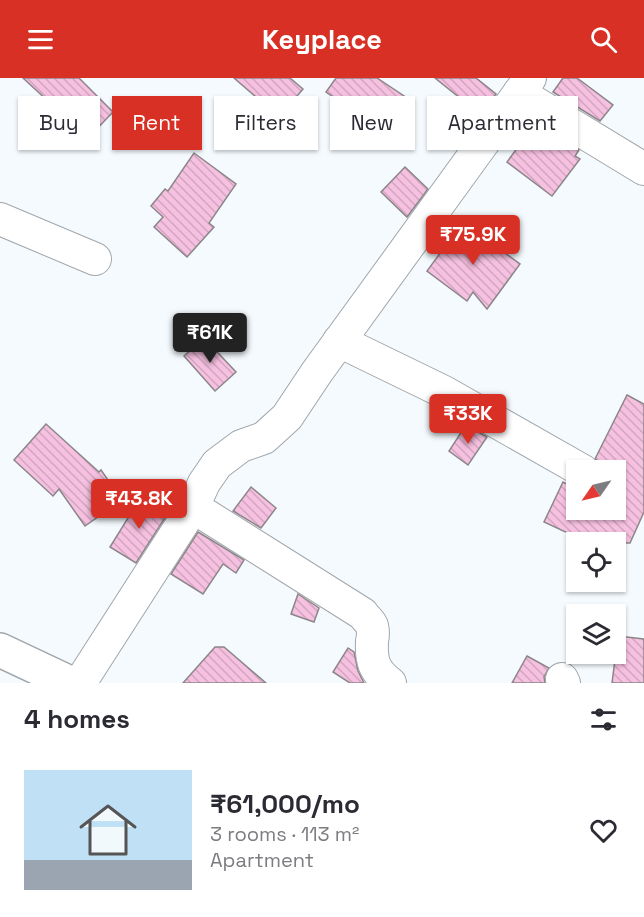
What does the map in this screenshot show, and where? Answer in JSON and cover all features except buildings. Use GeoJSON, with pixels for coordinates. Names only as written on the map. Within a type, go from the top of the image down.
{"type":"FeatureCollection","features":[{"type":"Feature","properties":{"kind":"street"},"geometry":{"type":"LineString","coordinates":[[80,683],[193,507],[204,483],[217,464],[241,446],[264,438],[286,417],[316,372],[525,86],[644,169]]}},
{"type":"Feature","properties":{"kind":"street"},"geometry":{"type":"LineString","coordinates":[[0,219],[95,259]]}},
{"type":"Feature","properties":{"kind":"street"},"geometry":{"type":"LineString","coordinates":[[339,341],[444,392],[566,461]]}},
{"type":"Feature","properties":{"kind":"street"},"geometry":{"type":"LineString","coordinates":[[193,507],[363,614],[372,626],[371,654],[383,681]]}},
{"type":"Feature","properties":{"kind":"street"},"geometry":{"type":"LineString","coordinates":[[0,650],[70,683]]}}]}
